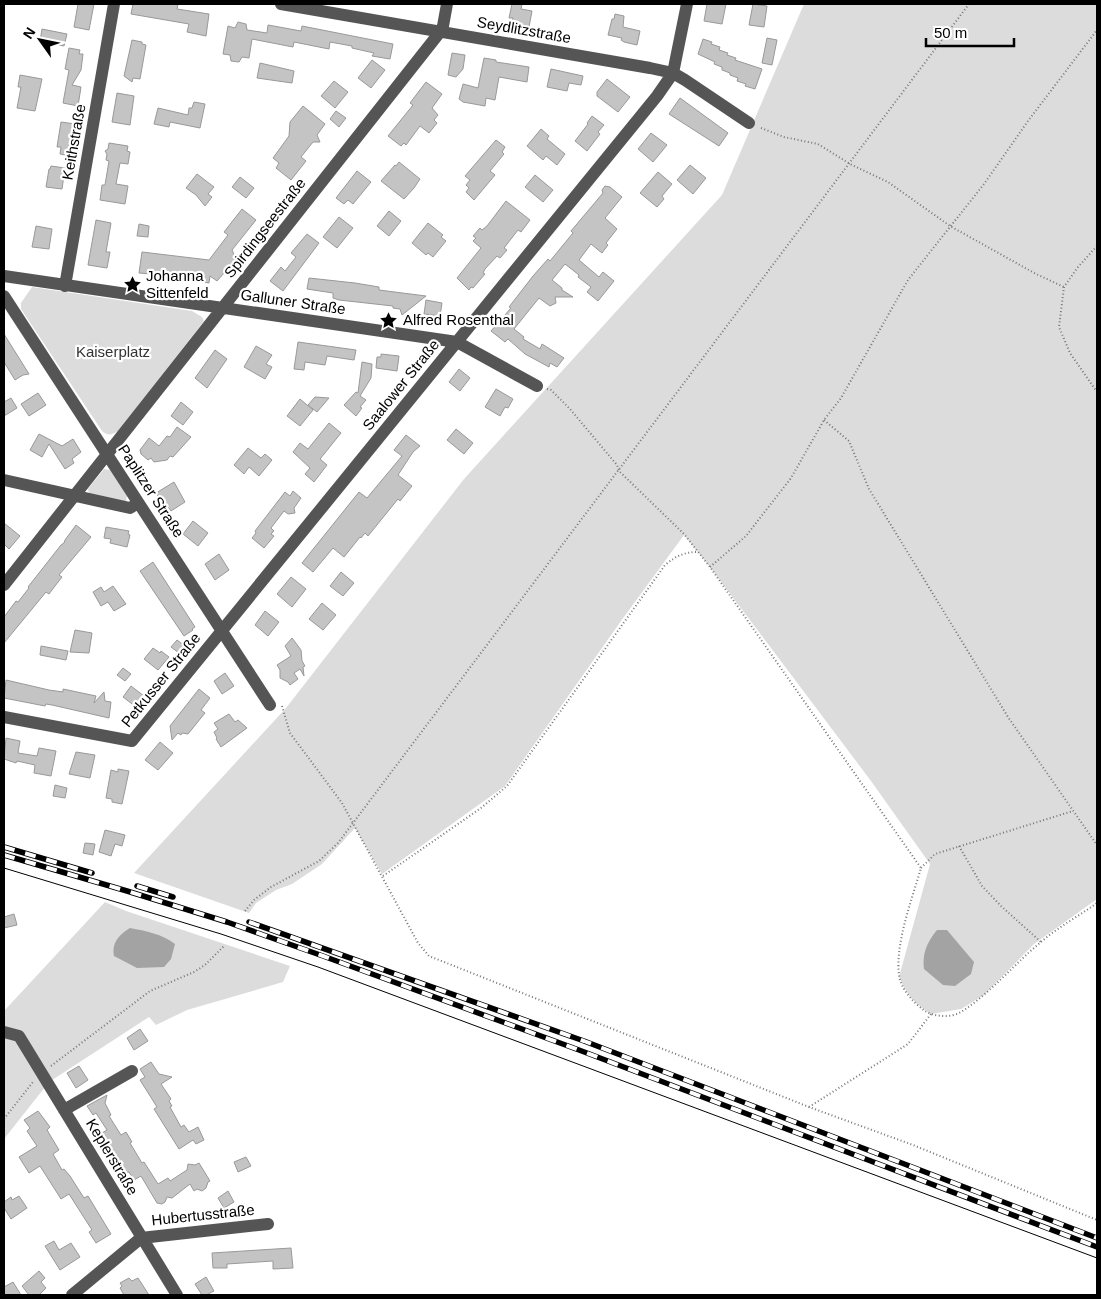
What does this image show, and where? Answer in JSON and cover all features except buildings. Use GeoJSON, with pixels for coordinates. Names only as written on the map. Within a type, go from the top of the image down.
{"type":"FeatureCollection","features":[{"type":"Feature","properties":{"kind":"street","name":"Keithstraße"},"geometry":{"type":"LineString","coordinates":[[65,286],[114,4]]}},
{"type":"Feature","properties":{"kind":"street","name":"Seydlitzstraße"},"geometry":{"type":"LineString","coordinates":[[281,4],[650,68],[673,74],[685,80],[749,123]]}},
{"type":"Feature","properties":{"kind":"street","name":"Spirdingseestraße"},"geometry":{"type":"LineString","coordinates":[[4,585],[440,32],[444,26],[448,4]]}},
{"type":"Feature","properties":{"kind":"street","name":"Saalower Straße"},"geometry":{"type":"LineString","coordinates":[[222,631],[673,74],[687,4]]}},
{"type":"Feature","properties":{"kind":"street","name":"Galluner Straße"},"geometry":{"type":"LineString","coordinates":[[4,276],[457,342],[537,386]]}},
{"type":"Feature","properties":{"kind":"street","name":"Paplitzer Straße"},"geometry":{"type":"LineString","coordinates":[[4,296],[270,705]]}},
{"type":"Feature","properties":{"kind":"street"},"geometry":{"type":"LineString","coordinates":[[4,480],[130,508],[138,503]]}},
{"type":"Feature","properties":{"kind":"street","name":"Petkusser Straße"},"geometry":{"type":"LineString","coordinates":[[4,717],[132,741],[222,631]]}},
{"type":"Feature","properties":{"kind":"street","name":"Keplerstraße"},"geometry":{"type":"LineString","coordinates":[[4,1032],[18,1036],[177,1295]]}},
{"type":"Feature","properties":{"kind":"street"},"geometry":{"type":"LineString","coordinates":[[64,1110],[132,1071]]}},
{"type":"Feature","properties":{"kind":"street","name":"Hubertusstraße"},"geometry":{"type":"LineString","coordinates":[[72,1295],[141,1238],[268,1224]]}},
{"type":"Feature","properties":{"kind":"path"},"geometry":{"type":"LineString","coordinates":[[245,911],[254,900],[271,887],[319,861],[338,843],[969,4]]}},
{"type":"Feature","properties":{"kind":"path"},"geometry":{"type":"LineString","coordinates":[[710,567],[746,536],[790,478],[824,420],[841,398],[908,280],[984,184],[1028,121],[1097,30]]}},
{"type":"Feature","properties":{"kind":"path"},"geometry":{"type":"LineString","coordinates":[[749,123],[784,137],[818,144],[850,164],[888,182],[950,226],[1036,274],[1064,287]]}},
{"type":"Feature","properties":{"kind":"path"},"geometry":{"type":"LineString","coordinates":[[1097,246],[1078,266],[1064,287],[1059,327],[1070,353],[1097,392]]}},
{"type":"Feature","properties":{"kind":"path"},"geometry":{"type":"LineString","coordinates":[[537,386],[551,390],[570,409],[617,465],[619,471],[684,534],[710,567],[921,868]]}},
{"type":"Feature","properties":{"kind":"path"},"geometry":{"type":"LineString","coordinates":[[824,420],[849,440],[869,489],[1008,717],[1097,845]]}},
{"type":"Feature","properties":{"kind":"path"},"geometry":{"type":"LineString","coordinates":[[382,876],[481,808],[507,786],[665,565],[682,554],[698,552]]}},
{"type":"Feature","properties":{"kind":"path"},"geometry":{"type":"LineString","coordinates":[[270,705],[282,705],[290,732],[342,803],[418,943],[430,956],[809,1107],[913,1145],[1097,1220]]}},
{"type":"Feature","properties":{"kind":"path"},"geometry":{"type":"LineString","coordinates":[[1073,811],[935,854],[921,868],[898,951],[899,977],[906,993],[914,1002],[931,1014],[946,1016],[960,1013],[1016,967],[1041,942],[1097,904]]}},
{"type":"Feature","properties":{"kind":"path"},"geometry":{"type":"LineString","coordinates":[[959,846],[982,886],[1000,906],[1041,942]]}},
{"type":"Feature","properties":{"kind":"path"},"geometry":{"type":"LineString","coordinates":[[49,1068],[150,991],[194,972],[205,965],[224,946]]}},
{"type":"Feature","properties":{"kind":"path"},"geometry":{"type":"LineString","coordinates":[[809,1107],[908,1044],[931,1014]]}},
{"type":"Feature","properties":{"kind":"path"},"geometry":{"type":"LineString","coordinates":[[4,1119],[33,1082]]}},
{"type":"Feature","properties":{"kind":"green space"},"geometry":{"type":"Polygon","coordinates":[[[804,4],[1097,4],[1097,899],[1034,944],[984,995],[961,1009],[931,1014],[920,1006],[908,994],[899,977],[930,864],[871,781],[684,535],[505,786],[382,874],[355,828],[322,864],[292,884],[276,890],[256,903],[249,913],[134,873],[286,708],[464,479],[722,195],[804,4]]]}},
{"type":"Feature","properties":{"kind":"green space","name":"Kaiserplatz"},"geometry":{"type":"Polygon","coordinates":[[[32,287],[192,311],[202,317],[204,321],[118,431],[108,434],[102,431],[21,309],[21,303],[32,287]]]}},
{"type":"Feature","properties":{"kind":"green space"},"geometry":{"type":"Polygon","coordinates":[[[104,469],[110,470],[127,496],[126,502],[89,493],[88,489],[104,469]]]}},
{"type":"Feature","properties":{"kind":"green space"},"geometry":{"type":"Polygon","coordinates":[[[105,902],[126,911],[290,966],[283,982],[187,1010],[156,1025],[149,1017],[49,1082],[4,1139],[4,1011],[105,902]]]}},
{"type":"Feature","properties":{"kind":"shaded area"},"geometry":{"type":"Polygon","coordinates":[[[130,928],[159,935],[175,944],[171,959],[164,967],[137,968],[114,956],[113,951],[117,939],[130,928]]]}},
{"type":"Feature","properties":{"kind":"shaded area"},"geometry":{"type":"Polygon","coordinates":[[[937,930],[947,930],[974,962],[971,974],[955,986],[943,985],[924,969],[926,948],[937,930]]]}},
{"type":"Feature","properties":{"kind":"tram line"},"geometry":{"type":"LineString","coordinates":[[4,868],[221,934],[318,967],[1097,1258]]}},
{"type":"Feature","properties":{"kind":"railway"},"geometry":{"type":"LineString","coordinates":[[4,847],[92,873]]}},
{"type":"Feature","properties":{"kind":"railway"},"geometry":{"type":"LineString","coordinates":[[4,855],[227,922],[323,956],[579,1050],[1097,1247]]}},
{"type":"Feature","properties":{"kind":"railway"},"geometry":{"type":"LineString","coordinates":[[137,886],[173,897]]}},
{"type":"Feature","properties":{"kind":"railway"},"geometry":{"type":"LineString","coordinates":[[249,922],[584,1041],[1097,1238]]}},
{"type":"Feature","properties":{"kind":"place","name":"Johanna Sittenfeld"},"geometry":{"type":"Point","coordinates":[132,285]}},
{"type":"Feature","properties":{"kind":"place","name":"Alfred Rosenthal"},"geometry":{"type":"Point","coordinates":[389,320]}}]}
